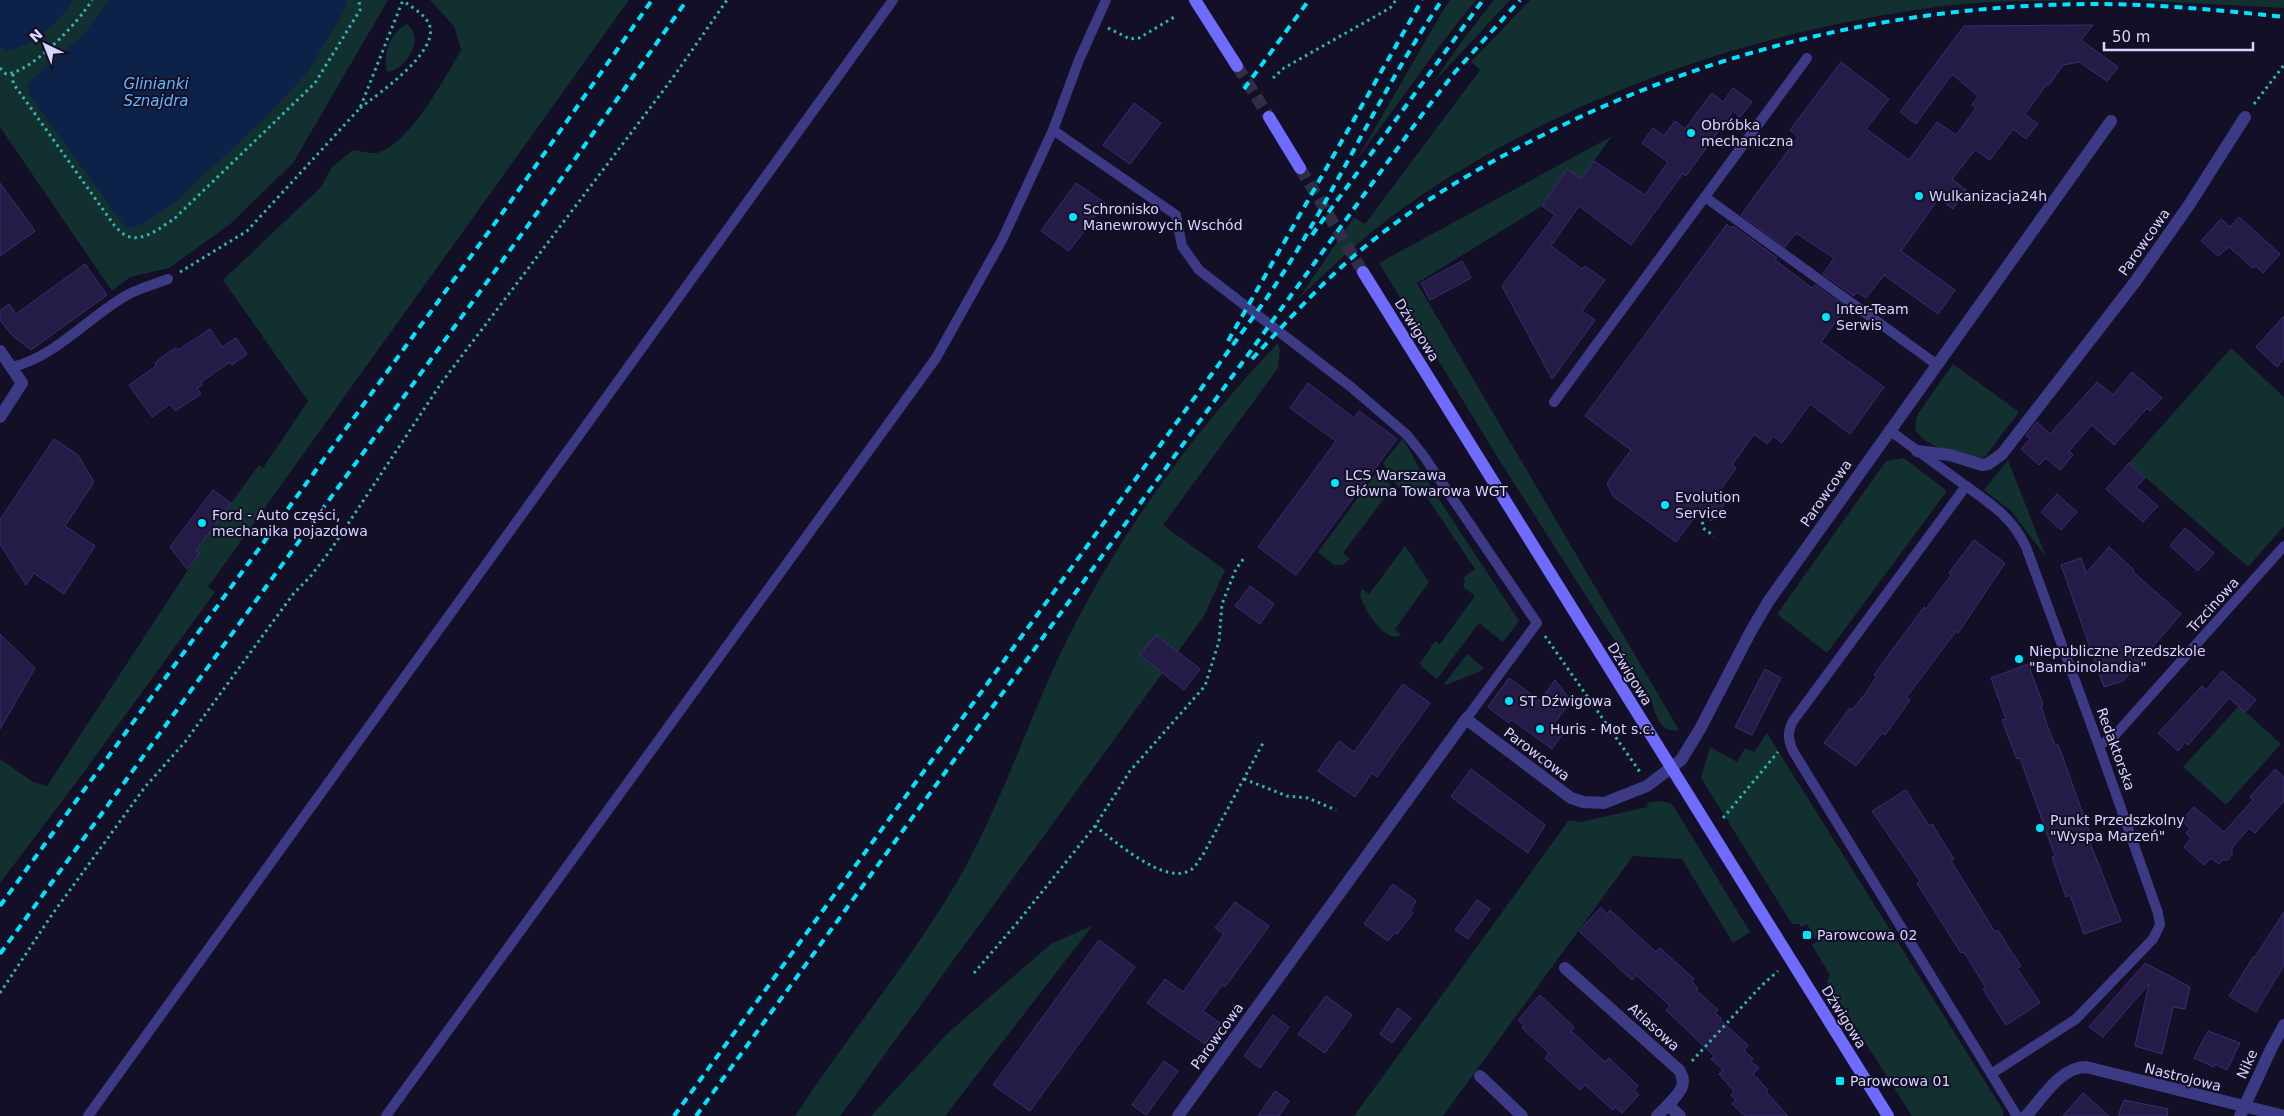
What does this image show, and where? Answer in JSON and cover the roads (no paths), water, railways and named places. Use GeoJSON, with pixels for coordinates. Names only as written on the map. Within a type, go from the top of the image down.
{"type":"FeatureCollection","features":[{"type":"Feature","properties":{"kind":"main road"},"geometry":{"type":"LineString","coordinates":[[1195,0],[1237,66]]}},
{"type":"Feature","properties":{"kind":"main road"},"geometry":{"type":"LineString","coordinates":[[1269,117],[1300,168]]}},
{"type":"Feature","properties":{"kind":"main road","name":"Dźwigowa"},"geometry":{"type":"LineString","coordinates":[[1363,272],[1888,1116]]}},
{"type":"Feature","properties":{"kind":"street","name":"Parowcowa"},"geometry":{"type":"LineString","coordinates":[[1917,451],[1950,456],[1982,464],[1988,464],[2002,454],[2135,282],[2189,205],[2245,117]]}},
{"type":"Feature","properties":{"kind":"street","name":"Parowcowa"},"geometry":{"type":"LineString","coordinates":[[1178,1116],[1466,719],[1571,798],[1583,802],[1604,803],[1647,786],[1672,769],[1688,752],[1768,602],[2110,121]]}},
{"type":"Feature","properties":{"kind":"street"},"geometry":{"type":"LineString","coordinates":[[0,351],[22,383],[0,417]]}},
{"type":"Feature","properties":{"kind":"street","name":"Atlasowa"},"geometry":{"type":"LineString","coordinates":[[1565,968],[1682,1073],[1683,1086],[1668,1105]]}},
{"type":"Feature","properties":{"kind":"street","name":"Nike"},"geometry":{"type":"LineString","coordinates":[[2242,1112],[2270,1049],[2284,1025]]}},
{"type":"Feature","properties":{"kind":"street","name":"Nastrojowa"},"geometry":{"type":"LineString","coordinates":[[2026,1116],[2066,1072],[2075,1067],[2086,1067],[2242,1112],[2284,1116]]}},
{"type":"Feature","properties":{"kind":"street"},"geometry":{"type":"LineString","coordinates":[[1480,1076],[1522,1116]]}},
{"type":"Feature","properties":{"kind":"street"},"geometry":{"type":"LineString","coordinates":[[1657,1116],[1668,1105],[1680,1116]]}},
{"type":"Feature","properties":{"kind":"lane"},"geometry":{"type":"LineString","coordinates":[[88,1116],[893,0]]}},
{"type":"Feature","properties":{"kind":"lane"},"geometry":{"type":"LineString","coordinates":[[386,1116],[936,358],[1002,240],[1053,130],[1079,60],[1106,0]]}},
{"type":"Feature","properties":{"kind":"lane"},"geometry":{"type":"LineString","coordinates":[[1554,402],[1807,58]]}},
{"type":"Feature","properties":{"kind":"lane"},"geometry":{"type":"LineString","coordinates":[[1053,130],[1176,215],[1182,246],[1199,270],[1351,387],[1407,435],[1423,456],[1537,623],[1466,719]]}},
{"type":"Feature","properties":{"kind":"lane"},"geometry":{"type":"LineString","coordinates":[[1705,197],[1936,364]]}},
{"type":"Feature","properties":{"kind":"lane"},"geometry":{"type":"LineString","coordinates":[[12,367],[32,360],[67,339],[128,295],[168,279]]}},
{"type":"Feature","properties":{"kind":"lane","name":"Parowcowa"},"geometry":{"type":"LineString","coordinates":[[1889,430],[1966,486]]}},
{"type":"Feature","properties":{"kind":"lane"},"geometry":{"type":"LineString","coordinates":[[1966,486],[1792,721],[1788,731],[1788,740],[2017,1116]]}},
{"type":"Feature","properties":{"kind":"lane","name":"Redaktorska"},"geometry":{"type":"LineString","coordinates":[[1966,486],[2009,519],[2019,532],[2099,746],[2158,913],[2160,925],[2153,939],[2076,1019],[1991,1074]]}},
{"type":"Feature","properties":{"kind":"lane","name":"Trzcinowa"},"geometry":{"type":"LineString","coordinates":[[2099,746],[2116,734],[2284,546]]}},
{"type":"Feature","properties":{"kind":"water"},"geometry":{"type":"Polygon","coordinates":[[[0,0],[72,0],[67,9],[45,32],[27,43],[8,51],[0,46],[0,0]]]}},
{"type":"Feature","properties":{"kind":"water","name":"Glinianki Sznajdra"},"geometry":{"type":"Polygon","coordinates":[[[109,0],[347,0],[345,9],[309,70],[268,115],[173,204],[143,224],[126,228],[29,94],[28,85],[84,34],[109,0]]]}},
{"type":"Feature","properties":{"kind":"tunnel"},"geometry":{"type":"LineString","coordinates":[[1237,66],[1269,117]]}},
{"type":"Feature","properties":{"kind":"tunnel"},"geometry":{"type":"LineString","coordinates":[[1300,168],[1363,272]]}},
{"type":"Feature","properties":{"kind":"railway"},"geometry":{"type":"LineString","coordinates":[[0,906],[511,201],[652,0]]}},
{"type":"Feature","properties":{"kind":"railway"},"geometry":{"type":"LineString","coordinates":[[0,954],[537,213],[687,0]]}},
{"type":"Feature","properties":{"kind":"railway"},"geometry":{"type":"LineString","coordinates":[[1244,89],[1309,0]]}},
{"type":"Feature","properties":{"kind":"railway"},"geometry":{"type":"LineString","coordinates":[[1228,341],[1422,0]]}},
{"type":"Feature","properties":{"kind":"railway"},"geometry":{"type":"LineString","coordinates":[[674,1116],[1264,302],[1310,228],[1396,75],[1442,0]]}},
{"type":"Feature","properties":{"kind":"railway"},"geometry":{"type":"LineString","coordinates":[[1312,235],[1483,0]]}},
{"type":"Feature","properties":{"kind":"railway"},"geometry":{"type":"LineString","coordinates":[[696,1116],[1424,112],[1455,72],[1520,0]]}},
{"type":"Feature","properties":{"kind":"railway"},"geometry":{"type":"LineString","coordinates":[[1252,359],[1334,273],[1369,243],[1416,208],[1517,148],[1607,105],[1673,78],[1741,56],[1809,38],[1879,23],[1949,13],[2020,6],[2091,4],[2140,5],[2284,17]]}},
{"type":"Feature","properties":{"kind":"place","name":"Obróbka mechaniczna"},"geometry":{"type":"Point","coordinates":[1691,133]}},
{"type":"Feature","properties":{"kind":"place","name":"Wulkanizacja24h"},"geometry":{"type":"Point","coordinates":[1919,196]}},
{"type":"Feature","properties":{"kind":"place","name":"Schronisko Manewrowych Wschód"},"geometry":{"type":"Point","coordinates":[1073,217]}},
{"type":"Feature","properties":{"kind":"place","name":"Inter-Team Serwis"},"geometry":{"type":"Point","coordinates":[1826,317]}},
{"type":"Feature","properties":{"kind":"place","name":"LCS Warszawa Główna Towarowa WGT"},"geometry":{"type":"Point","coordinates":[1335,483]}},
{"type":"Feature","properties":{"kind":"place","name":"Evolution Service"},"geometry":{"type":"Point","coordinates":[1665,505]}},
{"type":"Feature","properties":{"kind":"place","name":"Ford - Auto części, mechanika pojazdowa"},"geometry":{"type":"Point","coordinates":[202,523]}},
{"type":"Feature","properties":{"kind":"place","name":"Niepubliczne Przedszkole \"Bambinolandia\""},"geometry":{"type":"Point","coordinates":[2019,659]}},
{"type":"Feature","properties":{"kind":"place","name":"ST Dźwigowa"},"geometry":{"type":"Point","coordinates":[1509,701]}},
{"type":"Feature","properties":{"kind":"place","name":"Huris - Mot s.c."},"geometry":{"type":"Point","coordinates":[1540,729]}},
{"type":"Feature","properties":{"kind":"place","name":"Punkt Przedszkolny \"Wyspa Marzeń\""},"geometry":{"type":"Point","coordinates":[2040,828]}},
{"type":"Feature","properties":{"kind":"place","name":"Parowcowa 02"},"geometry":{"type":"Point","coordinates":[1807,935]}},
{"type":"Feature","properties":{"kind":"place","name":"Parowcowa 01"},"geometry":{"type":"Point","coordinates":[1840,1081]}}]}
